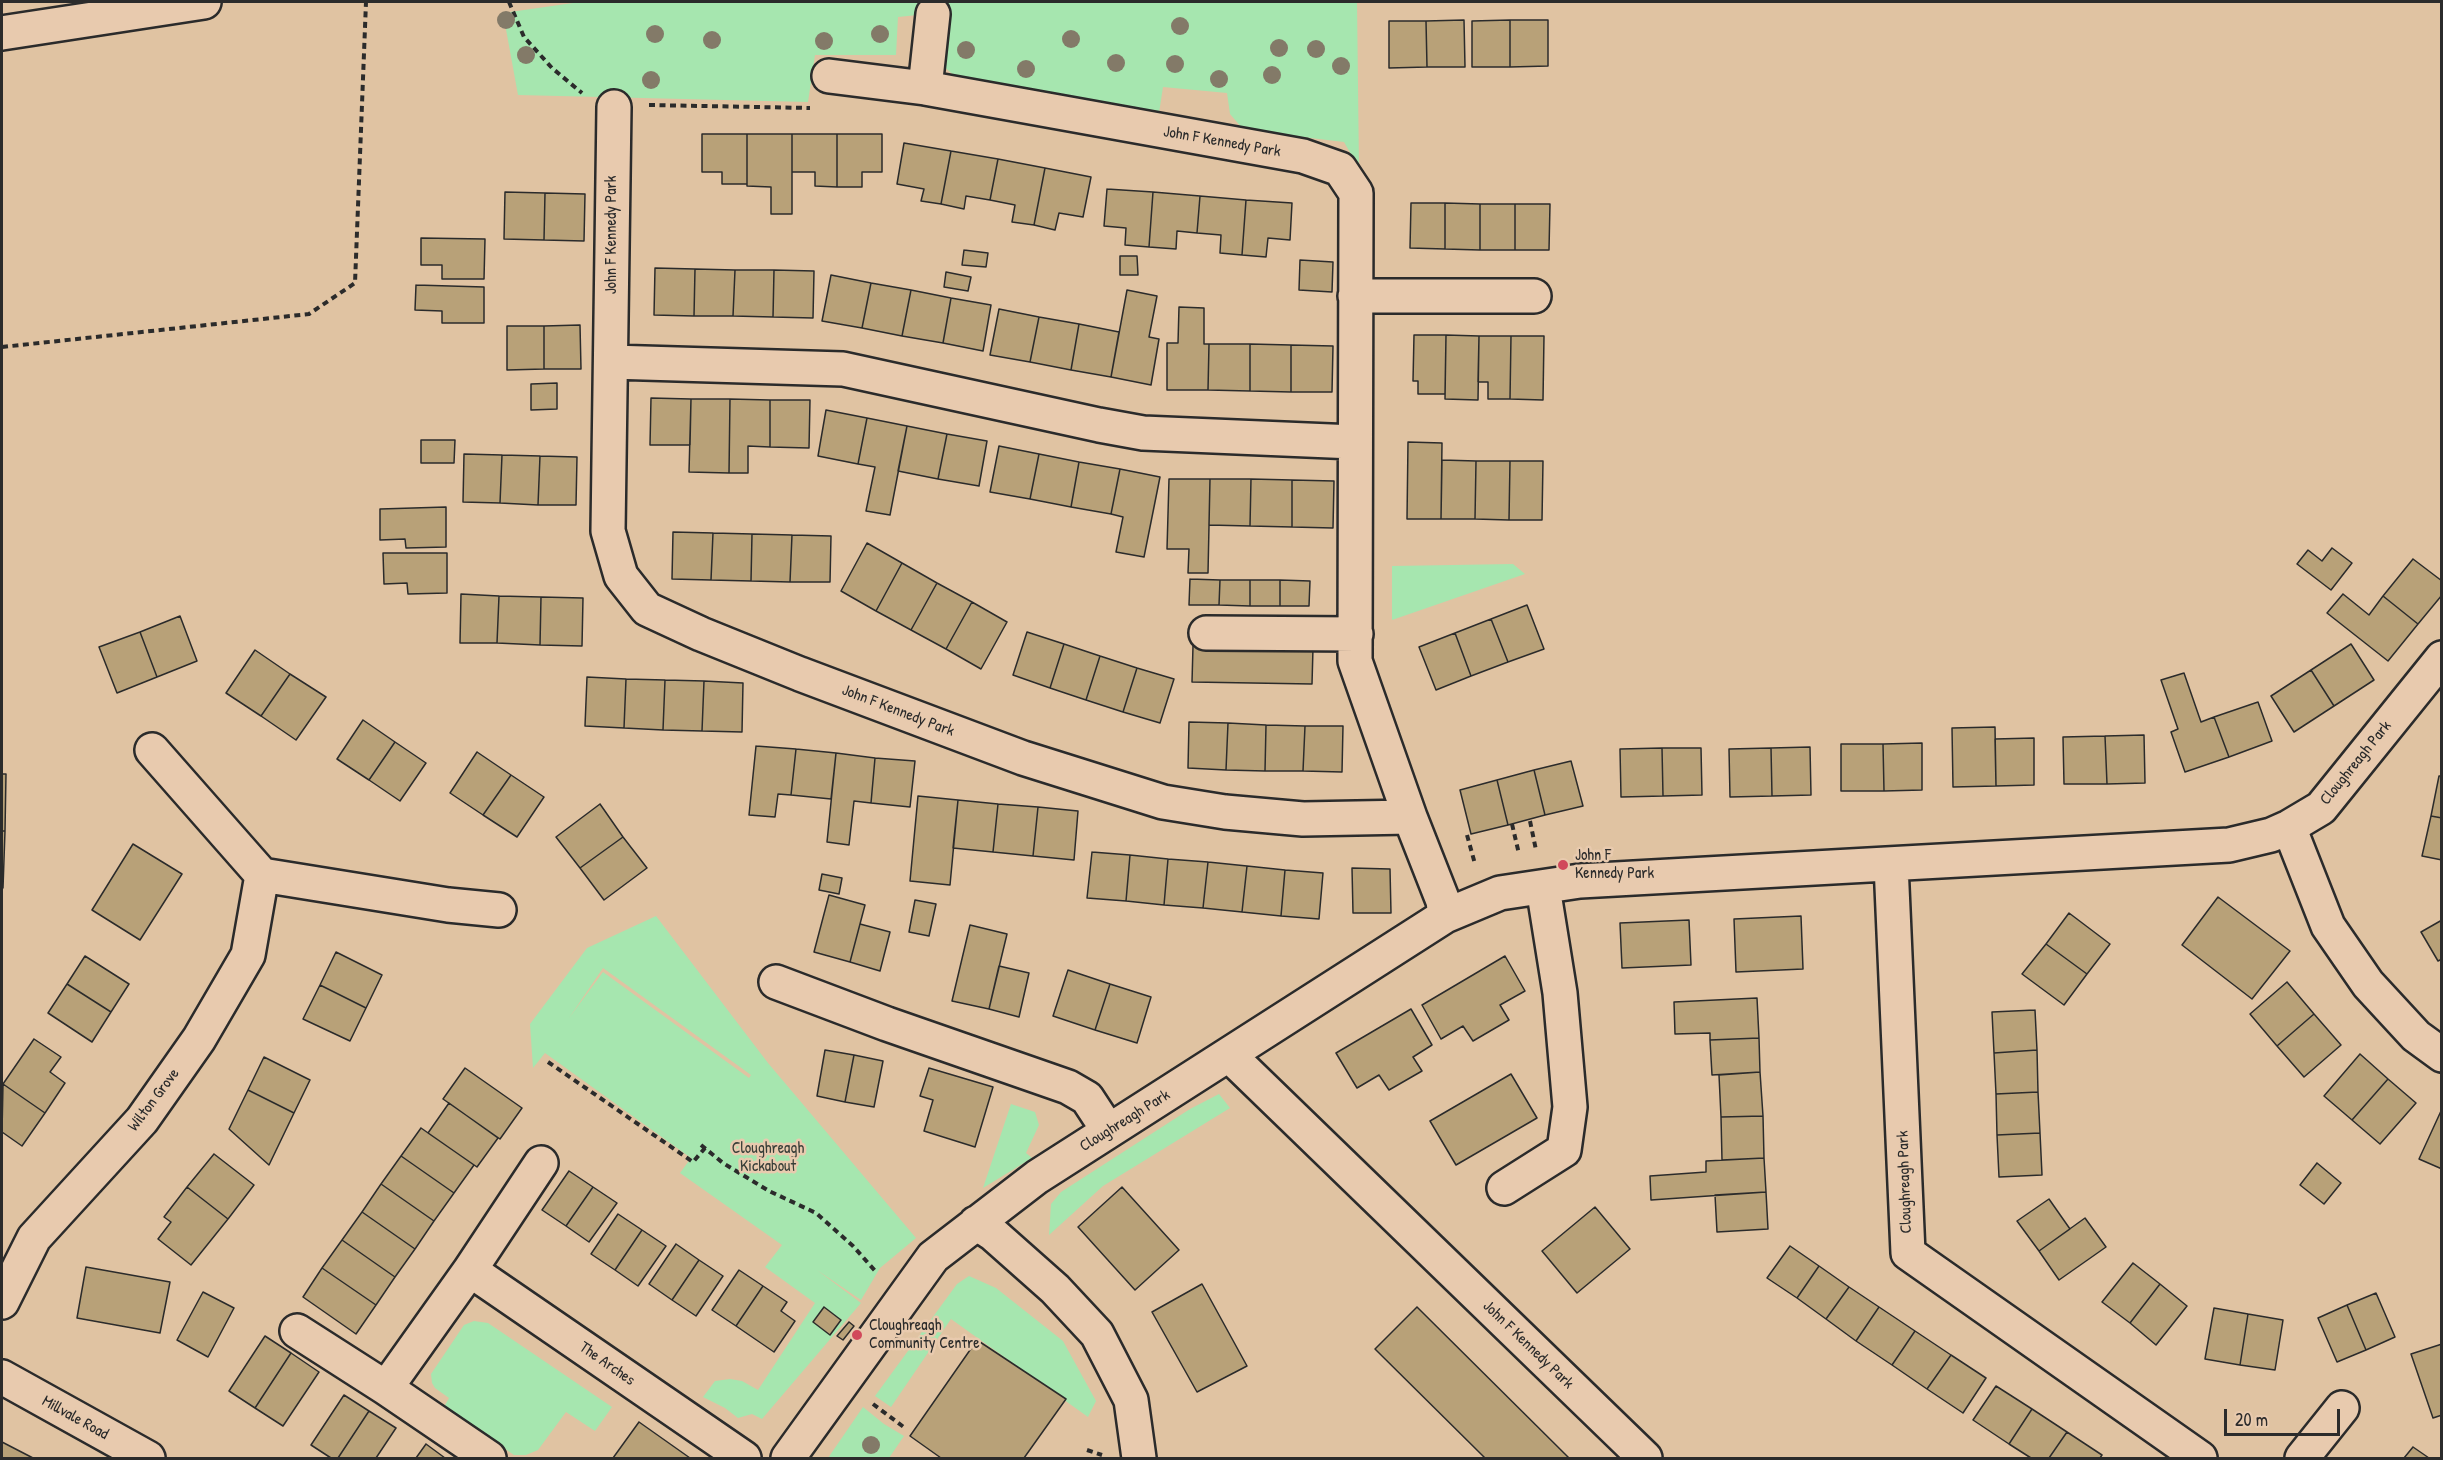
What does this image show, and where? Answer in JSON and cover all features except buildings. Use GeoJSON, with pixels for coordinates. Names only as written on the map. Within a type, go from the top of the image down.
{"type":"FeatureCollection","features":[{"type":"Feature","properties":{"kind":"street"},"geometry":{"type":"LineString","coordinates":[[2,33],[204,2]]}},
{"type":"Feature","properties":{"kind":"street"},"geometry":{"type":"LineString","coordinates":[[925,88],[933,14]]}},
{"type":"Feature","properties":{"kind":"street","name":"John F Kennedy Park"},"geometry":{"type":"LineString","coordinates":[[829,76],[925,88],[1303,156],[1340,169],[1356,193],[1355,661],[1410,817],[1443,901],[1444,916]]}},
{"type":"Feature","properties":{"kind":"street","name":"John F Kennedy Park"},"geometry":{"type":"LineString","coordinates":[[614,107],[608,531],[621,576],[647,609],[700,634],[800,674],[1023,758],[1162,802],[1224,812],[1304,819],[1410,817]]}},
{"type":"Feature","properties":{"kind":"street"},"geometry":{"type":"LineString","coordinates":[[1355,296],[1534,296]]}},
{"type":"Feature","properties":{"kind":"street"},"geometry":{"type":"LineString","coordinates":[[611,362],[843,369],[1099,426],[1143,433],[1354,442]]}},
{"type":"Feature","properties":{"kind":"street"},"geometry":{"type":"LineString","coordinates":[[1206,633],[1356,634]]}},
{"type":"Feature","properties":{"kind":"street","name":"Cloughreagh Park"},"geometry":{"type":"LineString","coordinates":[[789,1458],[933,1257],[1037,1177],[1444,916],[1500,893],[1588,880],[2229,845],[2289,827],[2321,808],[2442,658]]}},
{"type":"Feature","properties":{"kind":"street"},"geometry":{"type":"LineString","coordinates":[[152,750],[262,874],[448,906],[499,910]]}},
{"type":"Feature","properties":{"kind":"street"},"geometry":{"type":"LineString","coordinates":[[2289,827],[2328,926],[2368,984],[2416,1036],[2442,1056]]}},
{"type":"Feature","properties":{"kind":"street","name":"Cloughreagh Park"},"geometry":{"type":"LineString","coordinates":[[1891,864],[1908,1253],[2199,1458]]}},
{"type":"Feature","properties":{"kind":"street","name":"Wilton Grove"},"geometry":{"type":"LineString","coordinates":[[2,1302],[34,1238],[141,1120],[200,1039],[248,955],[262,874]]}},
{"type":"Feature","properties":{"kind":"street"},"geometry":{"type":"LineString","coordinates":[[1504,1188],[1564,1150],[1570,1107],[1560,993],[1543,887]]}},
{"type":"Feature","properties":{"kind":"street"},"geometry":{"type":"LineString","coordinates":[[776,982],[887,1024],[1068,1087],[1087,1098],[1108,1130]]}},
{"type":"Feature","properties":{"kind":"street","name":"John F Kennedy Park"},"geometry":{"type":"LineString","coordinates":[[1229,1056],[1645,1458]]}},
{"type":"Feature","properties":{"kind":"street"},"geometry":{"type":"LineString","coordinates":[[386,1388],[470,1270],[541,1163]]}},
{"type":"Feature","properties":{"kind":"street"},"geometry":{"type":"LineString","coordinates":[[976,1222],[993,1234],[1055,1289],[1098,1334],[1131,1400],[1139,1458]]}},
{"type":"Feature","properties":{"kind":"street","name":"The Arches"},"geometry":{"type":"LineString","coordinates":[[470,1270],[744,1458]]}},
{"type":"Feature","properties":{"kind":"street"},"geometry":{"type":"LineString","coordinates":[[297,1331],[489,1458]]}},
{"type":"Feature","properties":{"kind":"street","name":"Millvale Road"},"geometry":{"type":"LineString","coordinates":[[4,1382],[148,1458]]}},
{"type":"Feature","properties":{"kind":"street"},"geometry":{"type":"LineString","coordinates":[[2302,1458],[2342,1408]]}},
{"type":"Feature","properties":{"kind":"path"},"geometry":{"type":"LineString","coordinates":[[2,347],[309,314],[355,283],[366,2]]}},
{"type":"Feature","properties":{"kind":"path"},"geometry":{"type":"LineString","coordinates":[[509,2],[524,38],[552,68],[600,108],[671,104],[813,108],[829,76]]}},
{"type":"Feature","properties":{"kind":"path"},"geometry":{"type":"LineString","coordinates":[[1530,821],[1536,851]]}},
{"type":"Feature","properties":{"kind":"path"},"geometry":{"type":"LineString","coordinates":[[1512,824],[1520,855]]}},
{"type":"Feature","properties":{"kind":"path"},"geometry":{"type":"LineString","coordinates":[[1467,835],[1475,867]]}},
{"type":"Feature","properties":{"kind":"path"},"geometry":{"type":"LineString","coordinates":[[548,1062],[693,1162],[703,1147],[723,1163],[769,1191],[816,1213],[853,1246],[878,1274],[885,1278]]}},
{"type":"Feature","properties":{"kind":"path"},"geometry":{"type":"LineString","coordinates":[[865,1398],[905,1428]]}},
{"type":"Feature","properties":{"kind":"green space"},"geometry":{"type":"Polygon","coordinates":[[[580,2],[1357,2],[1359,168],[1344,142],[1242,128],[1230,114],[1227,93],[1163,87],[1159,113],[958,79],[942,65],[947,12],[898,17],[896,55],[815,55],[808,102],[518,95],[503,13],[580,2]]]}},
{"type":"Feature","properties":{"kind":"green space"},"geometry":{"type":"Polygon","coordinates":[[[1513,564],[1525,574],[1392,620],[1392,566],[1513,564]]]}},
{"type":"Feature","properties":{"kind":"green space","name":"Cloughreagh Kickabout"},"geometry":{"type":"Polygon","coordinates":[[[656,916],[768,1063],[916,1238],[880,1268],[861,1300],[817,1270],[861,1303],[762,1419],[752,1414],[738,1418],[725,1408],[703,1397],[715,1381],[730,1379],[742,1381],[758,1390],[815,1303],[765,1267],[782,1245],[680,1173],[691,1158],[545,1053],[533,1068],[530,1024],[587,948],[656,916]],[[603,968],[569,1018],[603,972],[749,1078],[751,1075],[603,968]]]}},
{"type":"Feature","properties":{"kind":"green space"},"geometry":{"type":"Polygon","coordinates":[[[1219,1094],[1230,1108],[1103,1186],[1049,1235],[1051,1204],[1061,1192],[1190,1109],[1219,1094]]]}},
{"type":"Feature","properties":{"kind":"green space"},"geometry":{"type":"Polygon","coordinates":[[[1011,1104],[1035,1112],[1039,1125],[1026,1153],[1032,1158],[983,1188],[1011,1104]]]}},
{"type":"Feature","properties":{"kind":"green space"},"geometry":{"type":"Polygon","coordinates":[[[969,1276],[996,1288],[1063,1341],[1096,1401],[1088,1417],[951,1319],[891,1407],[875,1396],[957,1284],[969,1276]]]}},
{"type":"Feature","properties":{"kind":"green space"},"geometry":{"type":"Polygon","coordinates":[[[474,1321],[488,1323],[612,1407],[595,1431],[566,1412],[538,1450],[526,1455],[514,1455],[444,1407],[449,1398],[435,1388],[431,1374],[464,1325],[474,1321]]]}},
{"type":"Feature","properties":{"kind":"green space"},"geometry":{"type":"Polygon","coordinates":[[[863,1407],[904,1436],[889,1458],[828,1458],[863,1407]]]}},
{"type":"Feature","properties":{"kind":"place","name":"John F Kennedy Park"},"geometry":{"type":"Point","coordinates":[1563,865]}},
{"type":"Feature","properties":{"kind":"place","name":"Cloughreagh Community Centre"},"geometry":{"type":"Point","coordinates":[857,1335]}}]}
